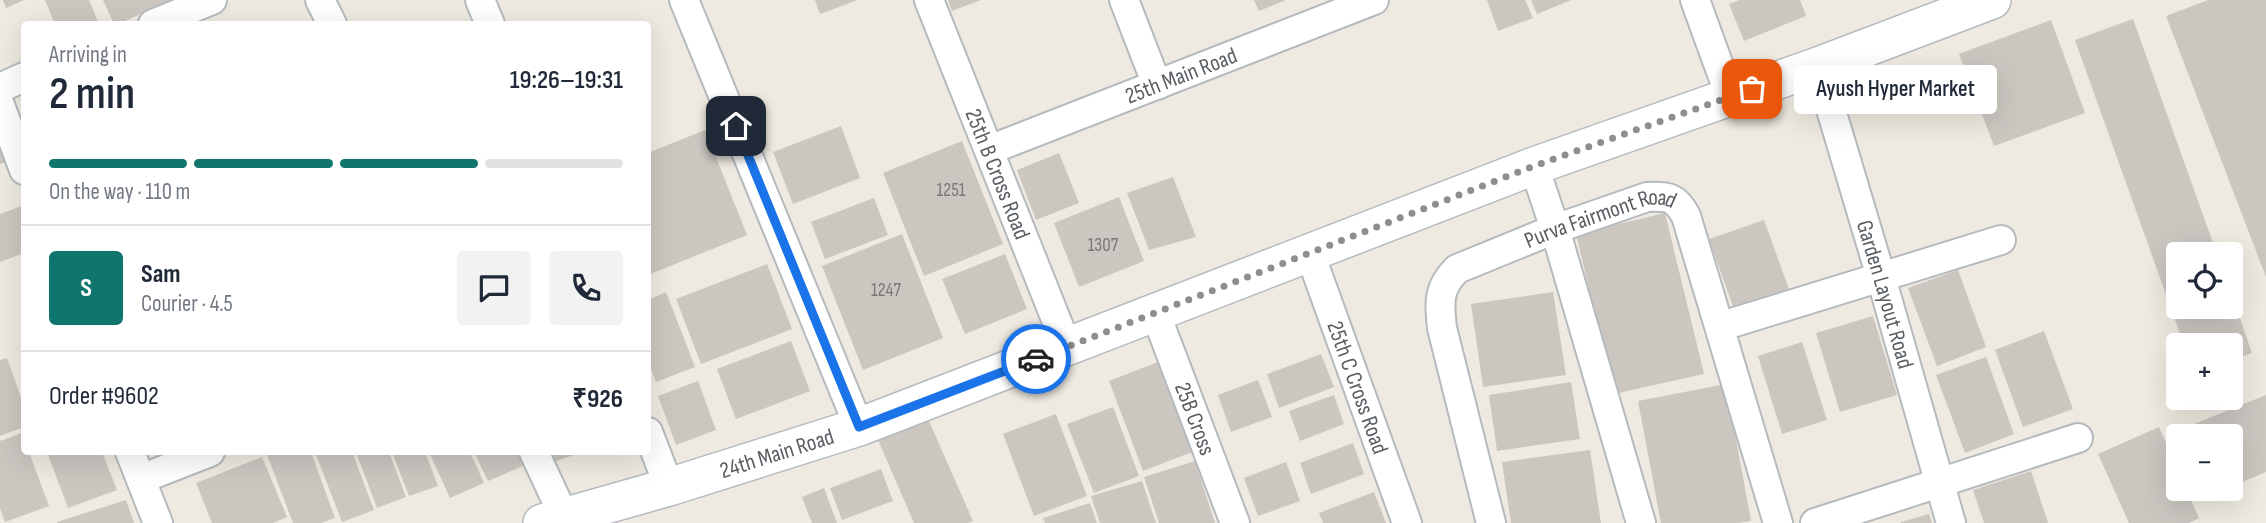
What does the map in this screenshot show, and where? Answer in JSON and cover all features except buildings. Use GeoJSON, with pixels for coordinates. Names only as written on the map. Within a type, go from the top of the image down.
{"type":"FeatureCollection","features":[{"type":"Feature","properties":{"kind":"street"},"geometry":{"type":"LineString","coordinates":[[160,21],[212,0]]}},
{"type":"Feature","properties":{"kind":"street"},"geometry":{"type":"LineString","coordinates":[[320,0],[330,21]]}},
{"type":"Feature","properties":{"kind":"street"},"geometry":{"type":"LineString","coordinates":[[480,0],[489,21]]}},
{"type":"Feature","properties":{"kind":"street"},"geometry":{"type":"LineString","coordinates":[[684,0],[859,427]]}},
{"type":"Feature","properties":{"kind":"street","name":"25th B Cross Road"},"geometry":{"type":"LineString","coordinates":[[929,0],[1068,347]]}},
{"type":"Feature","properties":{"kind":"street"},"geometry":{"type":"LineString","coordinates":[[1124,0],[1157,85]]}},
{"type":"Feature","properties":{"kind":"street","name":"25th Main Road"},"geometry":{"type":"LineString","coordinates":[[989,150],[1374,0]]}},
{"type":"Feature","properties":{"kind":"street"},"geometry":{"type":"LineString","coordinates":[[1695,0],[1730,96]]}},
{"type":"Feature","properties":{"kind":"street","name":"24th Main Road"},"geometry":{"type":"LineString","coordinates":[[558,521],[859,427],[1534,166],[1818,66],[1992,0]]}},
{"type":"Feature","properties":{"kind":"street","name":"Garden Layout Road"},"geometry":{"type":"LineString","coordinates":[[1818,66],[1951,523]]}},
{"type":"Feature","properties":{"kind":"street"},"geometry":{"type":"LineString","coordinates":[[0,88],[21,79]]}},
{"type":"Feature","properties":{"kind":"street"},"geometry":{"type":"LineString","coordinates":[[0,105],[21,162]]}},
{"type":"Feature","properties":{"kind":"street"},"geometry":{"type":"LineString","coordinates":[[1534,166],[1642,523]]}},
{"type":"Feature","properties":{"kind":"street","name":"Purva Fairmont Road"},"geometry":{"type":"LineString","coordinates":[[1491,523],[1442,328],[1442,289],[1457,269],[1555,229],[1647,197],[1670,198],[1679,204],[1686,216],[1778,523]]}},
{"type":"Feature","properties":{"kind":"street"},"geometry":{"type":"LineString","coordinates":[[1735,322],[2001,240]]}},
{"type":"Feature","properties":{"kind":"street","name":"25th C Cross Road"},"geometry":{"type":"LineString","coordinates":[[1310,251],[1407,523]]}},
{"type":"Feature","properties":{"kind":"street","name":"25B Cross"},"geometry":{"type":"LineString","coordinates":[[1155,312],[1235,523]]}},
{"type":"Feature","properties":{"kind":"street"},"geometry":{"type":"LineString","coordinates":[[1815,523],[2078,438]]}},
{"type":"Feature","properties":{"kind":"street"},"geometry":{"type":"LineString","coordinates":[[651,440],[669,486]]}},
{"type":"Feature","properties":{"kind":"street"},"geometry":{"type":"LineString","coordinates":[[131,455],[158,523]]}},
{"type":"Feature","properties":{"kind":"street"},"geometry":{"type":"LineString","coordinates":[[141,479],[202,455]]}},
{"type":"Feature","properties":{"kind":"street"},"geometry":{"type":"LineString","coordinates":[[535,455],[558,521]]}},
{"type":"Feature","properties":{"kind":"way so far"},"geometry":{"type":"LineString","coordinates":[[1036,359],[1534,166],[1752,89]]}},
{"type":"Feature","properties":{"kind":"place","name":"Ayush Hyper Market"},"geometry":{"type":"Point","coordinates":[1752,89]}},
{"type":"Feature","properties":{"kind":"route"},"geometry":{"type":"LineString","coordinates":[[736,126],[859,427],[1036,359]]}}]}
